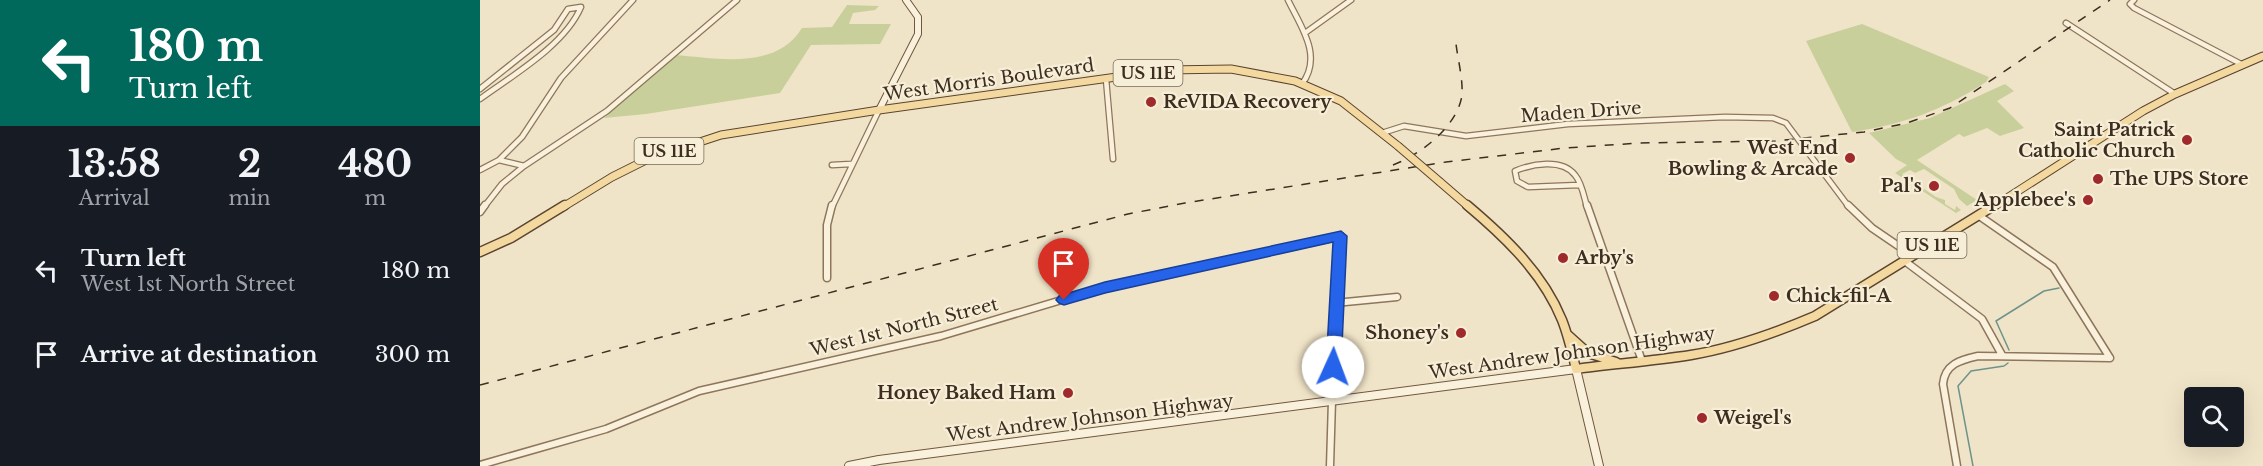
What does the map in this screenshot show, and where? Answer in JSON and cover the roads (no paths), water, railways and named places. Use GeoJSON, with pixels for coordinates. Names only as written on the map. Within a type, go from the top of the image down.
{"type":"FeatureCollection","features":[{"type":"Feature","properties":{"kind":"main road"},"geometry":{"type":"LineString","coordinates":[[879,110],[918,34],[918,17],[906,0]]}},
{"type":"Feature","properties":{"kind":"main road","name":"West Andrew Johnson Highway"},"geometry":{"type":"LineString","coordinates":[[849,466],[1692,355],[1740,344],[1815,316],[1914,257],[2143,111],[2175,94],[2263,56]]}},
{"type":"Feature","properties":{"kind":"main road","name":"West Morris Boulevard"},"geometry":{"type":"LineString","coordinates":[[480,252],[511,238],[612,177],[648,159],[684,146],[763,127],[1175,70],[1218,68],[1257,72],[1302,84],[1341,101],[1505,237],[1536,271],[1559,313],[1576,369]]}},
{"type":"Feature","properties":{"kind":"main road"},"geometry":{"type":"LineString","coordinates":[[1566,332],[1588,353],[1623,363]]}},
{"type":"Feature","properties":{"kind":"main road"},"geometry":{"type":"LineString","coordinates":[[1576,369],[1599,466]]}},
{"type":"Feature","properties":{"kind":"street"},"geometry":{"type":"LineString","coordinates":[[480,170],[508,154],[553,89],[633,0]]}},
{"type":"Feature","properties":{"kind":"street"},"geometry":{"type":"LineString","coordinates":[[729,0],[736,0]]}},
{"type":"Feature","properties":{"kind":"street"},"geometry":{"type":"LineString","coordinates":[[480,213],[502,184],[524,166],[607,111],[736,0]]}},
{"type":"Feature","properties":{"kind":"street"},"geometry":{"type":"LineString","coordinates":[[1288,0],[1305,33],[1312,61],[1311,72],[1302,84]]}},
{"type":"Feature","properties":{"kind":"street"},"geometry":{"type":"LineString","coordinates":[[1305,33],[1351,0]]}},
{"type":"Feature","properties":{"kind":"street"},"geometry":{"type":"LineString","coordinates":[[2134,0],[2130,4],[2134,8],[2241,64]]}},
{"type":"Feature","properties":{"kind":"street"},"geometry":{"type":"LineString","coordinates":[[480,89],[554,30],[564,12],[573,7],[580,7],[579,16],[563,35],[480,99]]}},
{"type":"Feature","properties":{"kind":"street"},"geometry":{"type":"LineString","coordinates":[[2066,23],[2175,94]]}},
{"type":"Feature","properties":{"kind":"street"},"geometry":{"type":"LineString","coordinates":[[1106,79],[1113,159]]}},
{"type":"Feature","properties":{"kind":"street"},"geometry":{"type":"LineString","coordinates":[[827,278],[827,225],[832,205],[879,110]]}},
{"type":"Feature","properties":{"kind":"street","name":"Maden Drive"},"geometry":{"type":"LineString","coordinates":[[1382,133],[1396,126],[1407,124],[1445,135],[1465,136],[1596,122],[1754,117],[1773,118],[1786,123]]}},
{"type":"Feature","properties":{"kind":"street"},"geometry":{"type":"LineString","coordinates":[[1786,123],[1850,208],[1872,228],[1914,257]]}},
{"type":"Feature","properties":{"kind":"street"},"geometry":{"type":"LineString","coordinates":[[499,160],[524,166]]}},
{"type":"Feature","properties":{"kind":"street"},"geometry":{"type":"LineString","coordinates":[[832,165],[851,164]]}},
{"type":"Feature","properties":{"kind":"street"},"geometry":{"type":"LineString","coordinates":[[1579,185],[1528,187],[1517,181],[1515,171],[1521,168],[1562,166],[1573,171],[1579,185],[1642,361]]}},
{"type":"Feature","properties":{"kind":"street"},"geometry":{"type":"LineString","coordinates":[[1957,466],[1944,393],[1944,374],[1958,360],[1978,356],[2110,358],[2053,267],[1978,216]]}},
{"type":"Feature","properties":{"kind":"street","name":"West 1st North Street"},"geometry":{"type":"LineString","coordinates":[[480,465],[606,429],[699,391],[932,338],[1105,288],[1341,236],[1335,303]]}},
{"type":"Feature","properties":{"kind":"street"},"geometry":{"type":"LineString","coordinates":[[1906,262],[1982,319],[2002,356]]}},
{"type":"Feature","properties":{"kind":"street"},"geometry":{"type":"LineString","coordinates":[[1330,466],[1335,303],[1397,297]]}},
{"type":"Feature","properties":{"kind":"waterway"},"geometry":{"type":"LineString","coordinates":[[2009,350],[1996,321],[2044,291],[2059,288]]}},
{"type":"Feature","properties":{"kind":"waterway"},"geometry":{"type":"LineString","coordinates":[[1973,466],[1958,386],[1971,371],[2004,366],[2008,363]]}},
{"type":"Feature","properties":{"kind":"railway"},"geometry":{"type":"LineString","coordinates":[[480,385],[1128,214],[1185,203],[1446,162],[1565,148],[1640,143],[1775,141],[1864,132],[1907,123],[1950,108],[2110,0]]}},
{"type":"Feature","properties":{"kind":"railway"},"geometry":{"type":"LineString","coordinates":[[1393,165],[1426,147],[1453,118],[1462,95],[1456,44]]}},
{"type":"Feature","properties":{"kind":"place","name":"ReVIDA Recovery"},"geometry":{"type":"Point","coordinates":[1151,102]}},
{"type":"Feature","properties":{"kind":"place","name":"Saint Patrick Catholic Church"},"geometry":{"type":"Point","coordinates":[2187,140]}},
{"type":"Feature","properties":{"kind":"place","name":"West End Bowling & Arcade"},"geometry":{"type":"Point","coordinates":[1850,158]}},
{"type":"Feature","properties":{"kind":"place","name":"The UPS Store"},"geometry":{"type":"Point","coordinates":[2098,179]}},
{"type":"Feature","properties":{"kind":"place","name":"Pal's"},"geometry":{"type":"Point","coordinates":[1934,186]}},
{"type":"Feature","properties":{"kind":"place","name":"Applebee's"},"geometry":{"type":"Point","coordinates":[2088,200]}},
{"type":"Feature","properties":{"kind":"place","name":"Arby's"},"geometry":{"type":"Point","coordinates":[1563,258]}},
{"type":"Feature","properties":{"kind":"place","name":"Chick-fil-A"},"geometry":{"type":"Point","coordinates":[1774,296]}},
{"type":"Feature","properties":{"kind":"place","name":"Shoney's"},"geometry":{"type":"Point","coordinates":[1461,333]}},
{"type":"Feature","properties":{"kind":"place","name":"Honey Baked Ham"},"geometry":{"type":"Point","coordinates":[1068,393]}},
{"type":"Feature","properties":{"kind":"place","name":"Weigel's"},"geometry":{"type":"Point","coordinates":[1702,418]}}]}
